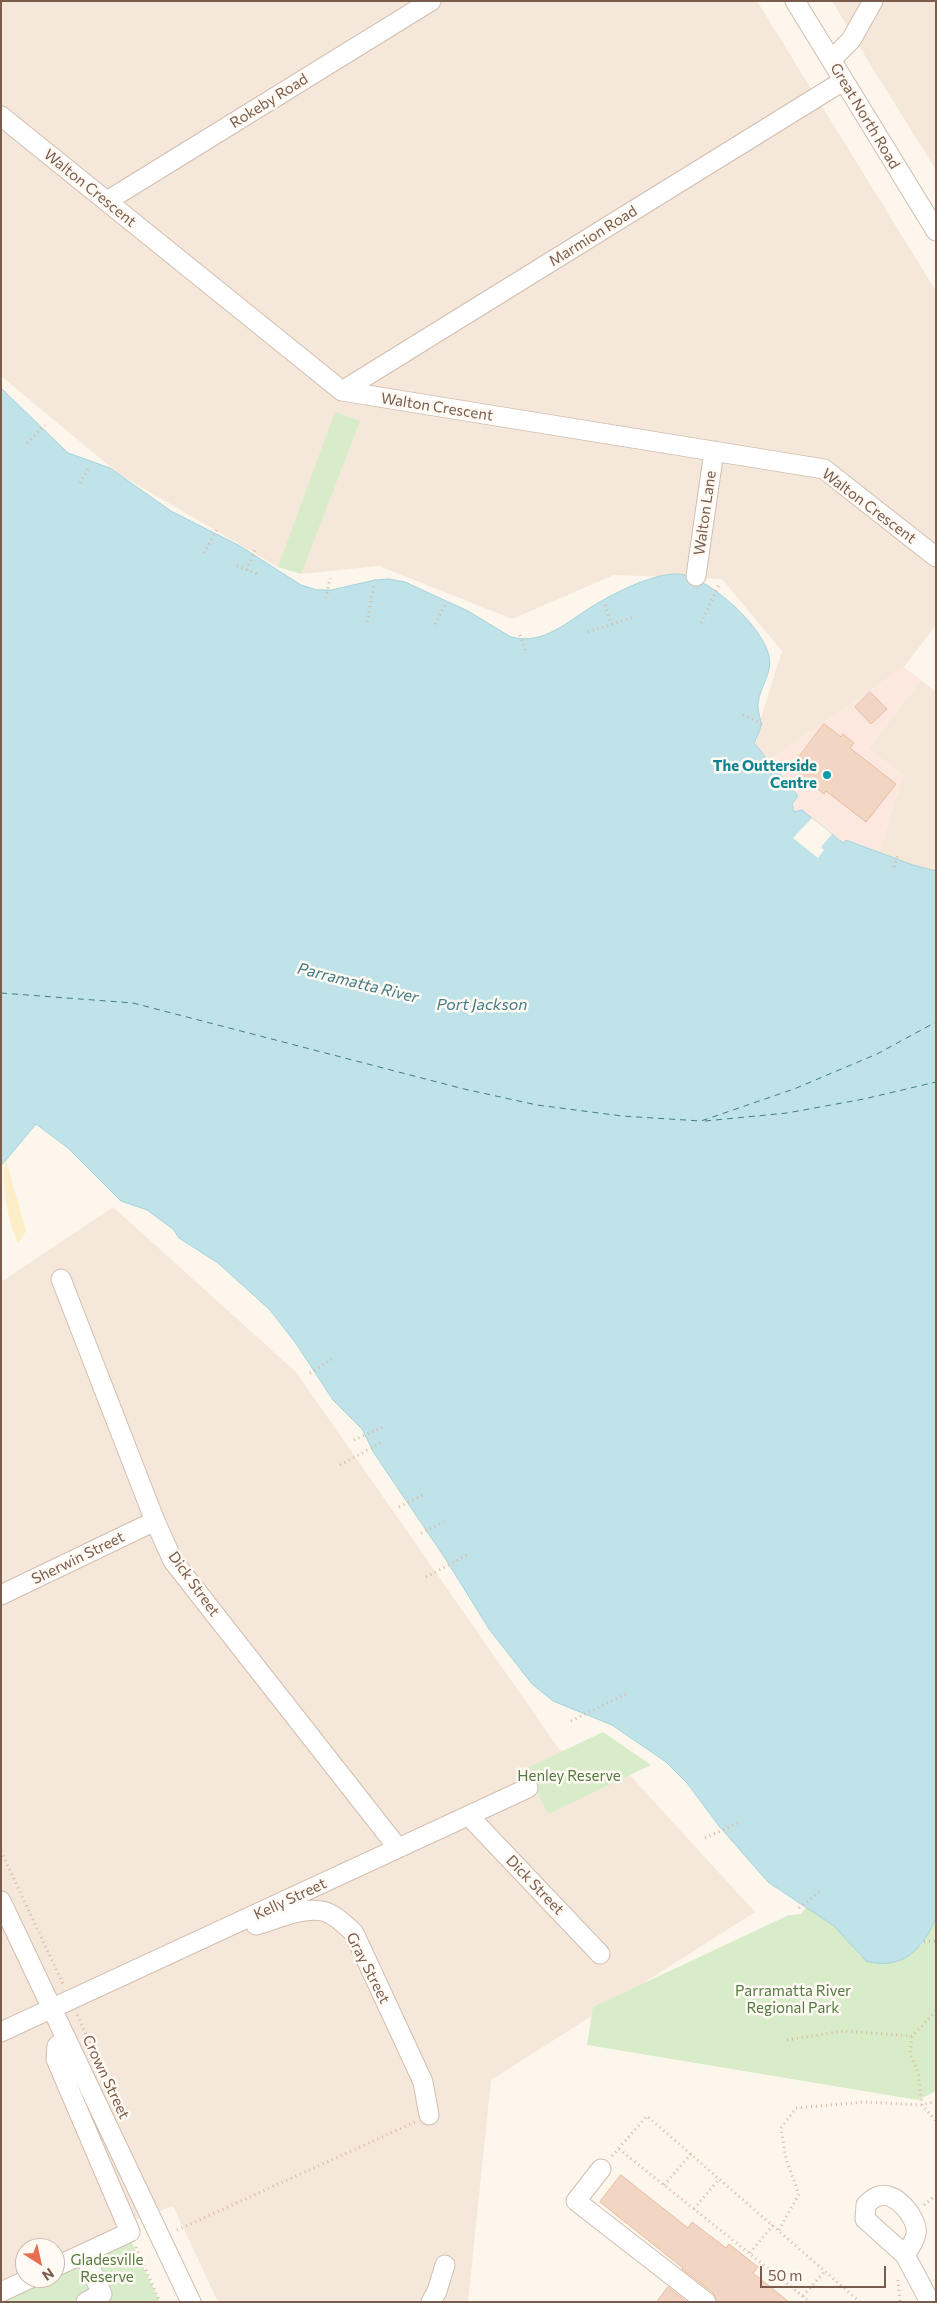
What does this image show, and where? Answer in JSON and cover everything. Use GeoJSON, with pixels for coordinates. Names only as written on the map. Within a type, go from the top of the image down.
{"type":"FeatureCollection","features":[{"type":"Feature","properties":{"kind":"street","name":"Rokeby Road"},"geometry":{"type":"LineString","coordinates":[[107,202],[431,1]]}},
{"type":"Feature","properties":{"kind":"street","name":"Great North Road"},"geometry":{"type":"LineString","coordinates":[[795,1],[936,231]]}},
{"type":"Feature","properties":{"kind":"street"},"geometry":{"type":"LineString","coordinates":[[831,60],[851,40],[874,1]]}},
{"type":"Feature","properties":{"kind":"street","name":"Marmion Road"},"geometry":{"type":"LineString","coordinates":[[342,391],[843,81]]}},
{"type":"Feature","properties":{"kind":"street","name":"Walton Crescent"},"geometry":{"type":"LineString","coordinates":[[1,116],[342,391],[824,469],[936,557]]}},
{"type":"Feature","properties":{"kind":"street","name":"Walton Lane"},"geometry":{"type":"LineString","coordinates":[[696,576],[714,451]]}},
{"type":"Feature","properties":{"kind":"street","name":"Dick Street"},"geometry":{"type":"LineString","coordinates":[[61,1280],[155,1521],[173,1561],[398,1848]]}},
{"type":"Feature","properties":{"kind":"street","name":"Sherwin Street"},"geometry":{"type":"LineString","coordinates":[[1,1595],[155,1521]]}},
{"type":"Feature","properties":{"kind":"street","name":"Kelly Street"},"geometry":{"type":"LineString","coordinates":[[1,2032],[528,1788]]}},
{"type":"Feature","properties":{"kind":"street","name":"Dick Street"},"geometry":{"type":"LineString","coordinates":[[469,1816],[600,1954]]}},
{"type":"Feature","properties":{"kind":"street","name":"Crown Street"},"geometry":{"type":"LineString","coordinates":[[1,1901],[191,2302]]}},
{"type":"Feature","properties":{"kind":"street","name":"Gray Street"},"geometry":{"type":"LineString","coordinates":[[211,1936],[295,1913],[322,1911],[338,1919],[354,1934],[423,2082],[429,2115]]}},
{"type":"Feature","properties":{"kind":"street"},"geometry":{"type":"LineString","coordinates":[[65,2263],[130,2232],[56,2059],[57,2046],[66,2038]]}},
{"type":"Feature","properties":{"kind":"street"},"geometry":{"type":"LineString","coordinates":[[601,2170],[576,2201],[706,2302]]}},
{"type":"Feature","properties":{"kind":"street"},"geometry":{"type":"LineString","coordinates":[[84,2254],[102,2294],[86,2302]]}},
{"type":"Feature","properties":{"kind":"street"},"geometry":{"type":"LineString","coordinates":[[905,2255],[930,2302]]}},
{"type":"Feature","properties":{"kind":"street"},"geometry":{"type":"LineString","coordinates":[[431,2302],[437,2291],[445,2265]]}},
{"type":"Feature","properties":{"kind":"street"},"geometry":{"type":"LineString","coordinates":[[1,2292],[15,2285]]}},
{"type":"Feature","properties":{"kind":"path"},"geometry":{"type":"LineString","coordinates":[[27,443],[45,425]]}},
{"type":"Feature","properties":{"kind":"path"},"geometry":{"type":"LineString","coordinates":[[80,483],[90,466]]}},
{"type":"Feature","properties":{"kind":"path"},"geometry":{"type":"LineString","coordinates":[[204,553],[217,529]]}},
{"type":"Feature","properties":{"kind":"path"},"geometry":{"type":"LineString","coordinates":[[247,570],[255,550]]}},
{"type":"Feature","properties":{"kind":"path"},"geometry":{"type":"LineString","coordinates":[[237,566],[257,574]]}},
{"type":"Feature","properties":{"kind":"path"},"geometry":{"type":"LineString","coordinates":[[326,598],[330,578]]}},
{"type":"Feature","properties":{"kind":"path"},"geometry":{"type":"LineString","coordinates":[[367,622],[374,583]]}},
{"type":"Feature","properties":{"kind":"path"},"geometry":{"type":"LineString","coordinates":[[701,623],[719,585]]}},
{"type":"Feature","properties":{"kind":"path"},"geometry":{"type":"LineString","coordinates":[[434,624],[446,603]]}},
{"type":"Feature","properties":{"kind":"path"},"geometry":{"type":"LineString","coordinates":[[605,605],[611,624]]}},
{"type":"Feature","properties":{"kind":"path"},"geometry":{"type":"LineString","coordinates":[[588,632],[634,617]]}},
{"type":"Feature","properties":{"kind":"path"},"geometry":{"type":"LineString","coordinates":[[520,635],[526,652]]}},
{"type":"Feature","properties":{"kind":"path"},"geometry":{"type":"LineString","coordinates":[[743,715],[764,725]]}},
{"type":"Feature","properties":{"kind":"path"},"geometry":{"type":"LineString","coordinates":[[894,866],[898,856]]}},
{"type":"Feature","properties":{"kind":"path"},"geometry":{"type":"LineString","coordinates":[[310,1373],[332,1359]]}},
{"type":"Feature","properties":{"kind":"path"},"geometry":{"type":"LineString","coordinates":[[354,1440],[383,1427]]}},
{"type":"Feature","properties":{"kind":"path"},"geometry":{"type":"LineString","coordinates":[[340,1465],[382,1442]]}},
{"type":"Feature","properties":{"kind":"path"},"geometry":{"type":"LineString","coordinates":[[399,1507],[423,1495]]}},
{"type":"Feature","properties":{"kind":"path"},"geometry":{"type":"LineString","coordinates":[[421,1533],[444,1522]]}},
{"type":"Feature","properties":{"kind":"path"},"geometry":{"type":"LineString","coordinates":[[426,1576],[469,1554]]}},
{"type":"Feature","properties":{"kind":"path"},"geometry":{"type":"LineString","coordinates":[[572,1721],[628,1693]]}},
{"type":"Feature","properties":{"kind":"path"},"geometry":{"type":"LineString","coordinates":[[705,1838],[740,1822]]}},
{"type":"Feature","properties":{"kind":"path","name":"Crown Street"},"geometry":{"type":"LineString","coordinates":[[1,1851],[108,2080]]}},
{"type":"Feature","properties":{"kind":"path"},"geometry":{"type":"LineString","coordinates":[[799,1908],[820,1892]]}},
{"type":"Feature","properties":{"kind":"path"},"geometry":{"type":"LineString","coordinates":[[924,1942],[936,1941]]}},
{"type":"Feature","properties":{"kind":"path"},"geometry":{"type":"LineString","coordinates":[[936,2011],[912,2036],[910,2054],[918,2072],[922,2105],[936,2121]]}},
{"type":"Feature","properties":{"kind":"path"},"geometry":{"type":"LineString","coordinates":[[787,2040],[844,2031],[912,2036]]}},
{"type":"Feature","properties":{"kind":"path"},"geometry":{"type":"LineString","coordinates":[[778,2230],[799,2194],[786,2160],[781,2128],[796,2108],[865,2102],[922,2105],[936,2102]]}},
{"type":"Feature","properties":{"kind":"path"},"geometry":{"type":"LineString","coordinates":[[177,2230],[429,2115]]}},
{"type":"Feature","properties":{"kind":"path"},"geometry":{"type":"LineString","coordinates":[[601,2170],[646,2116],[860,2302]]}},
{"type":"Feature","properties":{"kind":"path"},"geometry":{"type":"LineString","coordinates":[[619,2148],[810,2302]]}},
{"type":"Feature","properties":{"kind":"path"},"geometry":{"type":"LineString","coordinates":[[664,2185],[690,2154]]}},
{"type":"Feature","properties":{"kind":"path"},"geometry":{"type":"LineString","coordinates":[[694,2208],[719,2179]]}},
{"type":"Feature","properties":{"kind":"path"},"geometry":{"type":"LineString","coordinates":[[173,2221],[181,2239]]}},
{"type":"Feature","properties":{"kind":"path"},"geometry":{"type":"LineString","coordinates":[[750,2253],[773,2225]]}},
{"type":"Feature","properties":{"kind":"path"},"geometry":{"type":"LineString","coordinates":[[130,2232],[160,2302]]}},
{"type":"Feature","properties":{"kind":"path"},"geometry":{"type":"LineString","coordinates":[[803,2296],[825,2271]]}},
{"type":"Feature","properties":{"kind":"shaded area"},"geometry":{"type":"Polygon","coordinates":[[[1,1],[757,1],[936,291],[936,625],[904,667],[770,760],[753,743],[782,651],[722,579],[614,575],[512,619],[379,566],[301,574],[278,567],[119,474],[1,376],[1,1]]]}},
{"type":"Feature","properties":{"kind":"shaded area"},"geometry":{"type":"Polygon","coordinates":[[[832,1],[936,1],[936,170],[870,64],[832,1]]]}},
{"type":"Feature","properties":{"kind":"shaded area"},"geometry":{"type":"Polygon","coordinates":[[[904,667],[921,680],[868,749],[903,775],[879,852],[846,840],[843,843],[794,812],[792,804],[798,796],[770,760],[904,667]]]}},
{"type":"Feature","properties":{"kind":"shaded area"},"geometry":{"type":"Polygon","coordinates":[[[921,680],[936,692],[936,871],[913,865],[879,852],[903,775],[868,749],[921,680]]]}},
{"type":"Feature","properties":{"kind":"shaded area"},"geometry":{"type":"Polygon","coordinates":[[[113,1207],[296,1372],[559,1749],[627,1772],[755,1912],[491,2080],[468,2302],[218,2302],[173,2206],[123,2224],[65,2251],[65,2238],[15,2238],[15,2276],[1,2282],[1,1282],[113,1207]]]}},
{"type":"Feature","properties":{"kind":"green space"},"geometry":{"type":"Polygon","coordinates":[[[335,412],[360,421],[301,574],[278,567],[335,412]]]}},
{"type":"Feature","properties":{"kind":"green space","name":"Henley Reserve"},"geometry":{"type":"Polygon","coordinates":[[[603,1732],[651,1765],[548,1814],[525,1769],[603,1732]]]}},
{"type":"Feature","properties":{"kind":"green space","name":"Parramatta River Regional Park"},"geometry":{"type":"Polygon","coordinates":[[[807,1906],[840,1931],[861,1957],[921,1946],[936,1918],[936,2091],[918,2100],[587,2045],[593,2007],[789,1915],[801,1914],[807,1906]]]}},
{"type":"Feature","properties":{"kind":"green space","name":"Gladesville Reserve"},"geometry":{"type":"Polygon","coordinates":[[[123,2224],[160,2302],[1,2302],[1,2282],[15,2280],[15,2288],[65,2288],[65,2251],[123,2224]]]}},
{"type":"Feature","properties":{"kind":"sand"},"geometry":{"type":"Polygon","coordinates":[[[6,1160],[26,1231],[18,1244],[11,1225],[6,1202],[4,1169],[6,1160]]]}},
{"type":"Feature","properties":{"kind":"water","name":"Port Jackson"},"geometry":{"type":"Polygon","coordinates":[[[1,388],[68,453],[110,468],[171,511],[240,546],[301,585],[317,590],[331,590],[375,580],[389,579],[405,582],[468,611],[511,637],[523,639],[545,635],[556,630],[604,599],[653,578],[673,574],[686,575],[700,581],[715,591],[744,616],[756,630],[769,656],[768,674],[758,703],[761,725],[754,743],[798,796],[792,804],[794,812],[802,810],[843,843],[846,840],[913,865],[936,871],[936,1918],[925,1939],[910,1955],[890,1963],[866,1961],[834,1926],[768,1882],[719,1826],[687,1783],[666,1762],[612,1725],[553,1701],[532,1684],[489,1629],[445,1558],[374,1453],[362,1429],[333,1400],[297,1345],[270,1310],[218,1263],[179,1238],[173,1229],[147,1210],[121,1201],[68,1148],[36,1124],[1,1166],[1,388]]]}},
{"type":"Feature","properties":{"kind":"pier"},"geometry":{"type":"Polygon","coordinates":[[[812,818],[832,834],[821,847],[824,850],[818,858],[793,838],[812,818]]]}},
{"type":"Feature","properties":{"kind":"building"},"geometry":{"type":"Polygon","coordinates":[[[870,692],[887,709],[871,724],[855,707],[870,692]]]}},
{"type":"Feature","properties":{"kind":"building","name":"The Outterside Centre"},"geometry":{"type":"Polygon","coordinates":[[[824,724],[841,737],[843,734],[854,743],[850,748],[896,784],[866,822],[826,791],[824,794],[797,772],[799,770],[793,765],[824,724]]]}},
{"type":"Feature","properties":{"kind":"building"},"geometry":{"type":"Polygon","coordinates":[[[621,2175],[688,2228],[692,2222],[726,2248],[729,2244],[758,2267],[753,2273],[789,2302],[717,2302],[713,2293],[600,2202],[621,2175]]]}},
{"type":"Feature","properties":{"kind":"building"},"geometry":{"type":"Polygon","coordinates":[[[668,2287],[687,2302],[657,2302],[668,2287]]]}},
{"type":"Feature","properties":{"kind":"ferry route"},"geometry":{"type":"LineString","coordinates":[[1,993],[133,1003],[464,1089],[537,1105],[622,1116],[701,1121],[794,1089],[877,1054],[936,1022]]}},
{"type":"Feature","properties":{"kind":"ferry route"},"geometry":{"type":"LineString","coordinates":[[705,1121],[787,1113],[864,1099],[936,1082]]}},
{"type":"Feature","properties":{"kind":"place","name":"The Outterside Centre"},"geometry":{"type":"Point","coordinates":[827,775]}},
{"type":"Feature","properties":{"kind":"water label","name":"Parramatta River"},"geometry":{"type":"Point","coordinates":[358,983]}}]}
